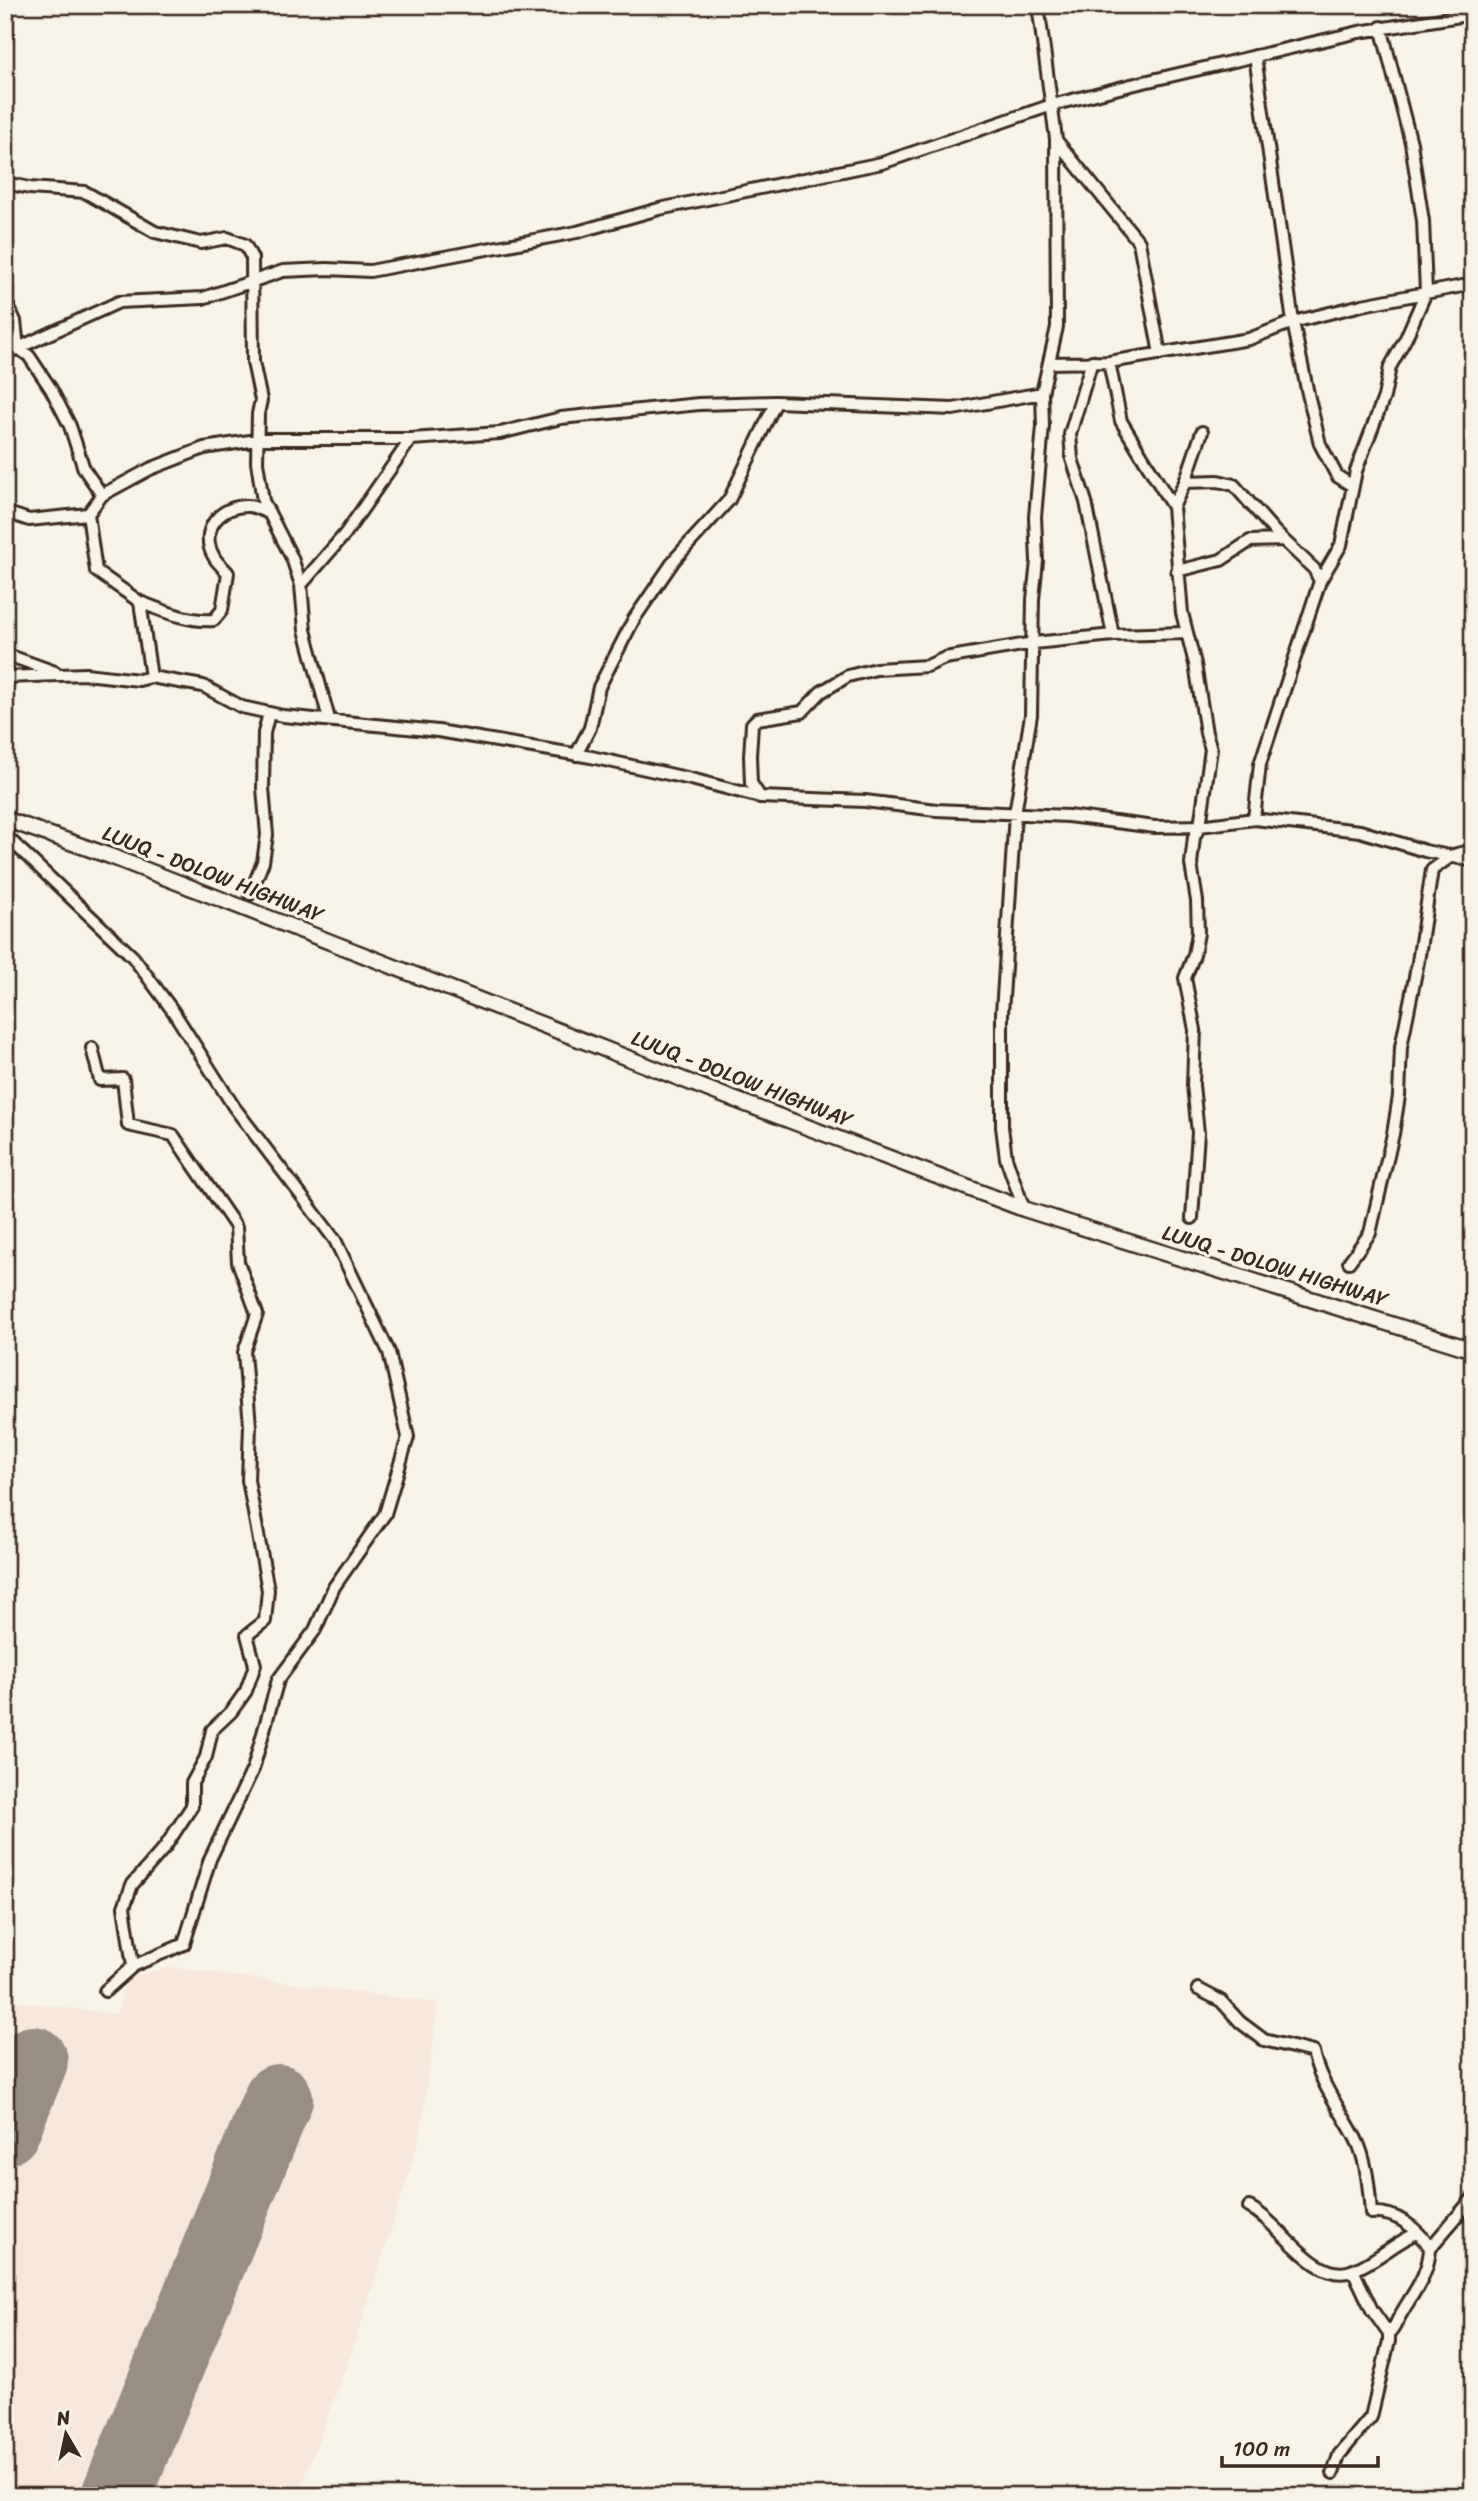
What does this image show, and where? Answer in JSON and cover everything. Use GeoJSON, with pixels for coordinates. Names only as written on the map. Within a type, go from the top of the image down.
{"type":"FeatureCollection","features":[{"type":"Feature","properties":{"kind":"main road","name":"LUUQ - DOLOW HIGHWAY"},"geometry":{"type":"LineString","coordinates":[[5,820],[110,856],[725,1096],[1024,1209],[1473,1350]]}},
{"type":"Feature","properties":{"kind":"street"},"geometry":{"type":"LineString","coordinates":[[1024,1209],[1006,1158],[1002,1127],[1002,1013],[1015,814],[1031,715],[1033,599],[1037,561],[1035,517],[1043,426],[1042,393],[1056,327],[1056,139],[1038,5]]}},
{"type":"Feature","properties":{"kind":"street"},"geometry":{"type":"LineString","coordinates":[[5,354],[119,302],[203,298],[283,271],[370,271],[578,232],[670,206],[882,163],[1052,105],[1381,27],[1473,14]]}},
{"type":"Feature","properties":{"kind":"street"},"geometry":{"type":"LineString","coordinates":[[1254,819],[1260,764],[1320,581],[1341,545],[1351,485],[1384,397],[1390,367],[1426,292],[1423,221],[1410,143],[1381,27]]}},
{"type":"Feature","properties":{"kind":"street"},"geometry":{"type":"LineString","coordinates":[[1255,56],[1293,322],[1320,444],[1337,476],[1351,485]]}},
{"type":"Feature","properties":{"kind":"street"},"geometry":{"type":"LineString","coordinates":[[1056,139],[1139,242],[1160,354]]}},
{"type":"Feature","properties":{"kind":"street"},"geometry":{"type":"LineString","coordinates":[[5,183],[30,188],[85,192],[155,232],[201,243],[228,238],[244,246],[252,258],[253,362],[261,400],[257,462],[263,501],[292,558],[301,585],[305,630],[329,719]]}},
{"type":"Feature","properties":{"kind":"street"},"geometry":{"type":"LineString","coordinates":[[1049,363],[1109,362],[1250,339],[1293,322],[1363,305],[1473,284]]}},
{"type":"Feature","properties":{"kind":"street"},"geometry":{"type":"LineString","coordinates":[[5,300],[15,321],[18,348],[29,356],[51,389],[70,426],[84,469],[102,495]]}},
{"type":"Feature","properties":{"kind":"street"},"geometry":{"type":"LineString","coordinates":[[1092,361],[1070,434],[1072,459],[1086,502],[1113,635]]}},
{"type":"Feature","properties":{"kind":"street"},"geometry":{"type":"LineString","coordinates":[[1109,362],[1121,421],[1173,507],[1177,571],[1186,634],[1195,664],[1211,749],[1200,826],[1194,837],[1191,864],[1197,901],[1198,933],[1194,955],[1185,978],[1195,1030],[1193,1085],[1198,1133],[1192,1218]]}},
{"type":"Feature","properties":{"kind":"street"},"geometry":{"type":"LineString","coordinates":[[269,513],[250,506],[228,509],[215,519],[208,538],[213,556],[228,573],[222,610],[214,620],[201,621],[164,612],[140,602],[96,571],[89,514],[102,495],[150,469],[204,448],[275,438],[411,439],[500,433],[561,418],[634,409],[776,402],[953,409],[1042,393]]}},
{"type":"Feature","properties":{"kind":"street"},"geometry":{"type":"LineString","coordinates":[[576,755],[590,728],[599,687],[634,619],[686,545],[729,500],[776,402]]}},
{"type":"Feature","properties":{"kind":"street"},"geometry":{"type":"LineString","coordinates":[[1173,507],[1185,482],[1202,432]]}},
{"type":"Feature","properties":{"kind":"street"},"geometry":{"type":"LineString","coordinates":[[301,585],[345,534],[411,439]]}},
{"type":"Feature","properties":{"kind":"street"},"geometry":{"type":"LineString","coordinates":[[1185,482],[1218,481],[1234,485],[1283,540],[1314,569],[1320,581]]}},
{"type":"Feature","properties":{"kind":"street"},"geometry":{"type":"LineString","coordinates":[[5,512],[29,520],[89,514]]}},
{"type":"Feature","properties":{"kind":"street"},"geometry":{"type":"LineString","coordinates":[[1177,571],[1221,560],[1250,541],[1283,540]]}},
{"type":"Feature","properties":{"kind":"street"},"geometry":{"type":"LineString","coordinates":[[140,602],[151,677]]}},
{"type":"Feature","properties":{"kind":"street"},"geometry":{"type":"LineString","coordinates":[[760,797],[751,783],[752,724],[757,719],[802,712],[821,692],[848,676],[876,669],[927,666],[945,658],[1034,643],[1113,635],[1186,634]]}},
{"type":"Feature","properties":{"kind":"street"},"geometry":{"type":"LineString","coordinates":[[5,654],[63,675]]}},
{"type":"Feature","properties":{"kind":"street"},"geometry":{"type":"LineString","coordinates":[[5,677],[86,674],[139,680],[151,677],[203,686],[242,706],[269,713],[438,731],[576,755],[691,779],[760,797],[865,801],[936,810],[1068,816],[1155,827],[1200,826],[1254,819],[1360,831],[1425,851],[1473,861]]}},
{"type":"Feature","properties":{"kind":"street"},"geometry":{"type":"LineString","coordinates":[[250,894],[263,862],[267,835],[263,788],[264,733],[269,713]]}},
{"type":"Feature","properties":{"kind":"street"},"geometry":{"type":"LineString","coordinates":[[5,835],[133,957],[173,1011],[234,1107],[335,1240],[389,1352],[408,1437],[385,1514],[334,1587],[315,1630],[278,1680],[253,1769],[209,1859],[184,1944],[132,1966],[105,1991]]}},
{"type":"Feature","properties":{"kind":"street"},"geometry":{"type":"LineString","coordinates":[[1349,1262],[1370,1233],[1393,1134],[1399,1096],[1401,1047],[1432,870],[1453,855],[1473,850]]}},
{"type":"Feature","properties":{"kind":"street"},"geometry":{"type":"LineString","coordinates":[[92,1048],[100,1080],[123,1079],[128,1125],[173,1135],[236,1227],[238,1262],[257,1314],[244,1352],[250,1426],[248,1480],[268,1590],[265,1621],[247,1635],[256,1665],[246,1690],[231,1712],[212,1730],[206,1757],[192,1783],[192,1805],[164,1847],[132,1885],[124,1908],[132,1966]]}},
{"type":"Feature","properties":{"kind":"street"},"geometry":{"type":"LineString","coordinates":[[1198,1989],[1221,2001],[1240,2022],[1264,2040],[1312,2052],[1316,2069],[1355,2137],[1363,2157],[1371,2213],[1387,2214],[1402,2220],[1418,2233],[1430,2248]]}},
{"type":"Feature","properties":{"kind":"street"},"geometry":{"type":"LineString","coordinates":[[1389,2334],[1410,2298],[1421,2285],[1430,2248],[1473,2198]]}},
{"type":"Feature","properties":{"kind":"street"},"geometry":{"type":"LineString","coordinates":[[1249,2207],[1260,2212],[1302,2253],[1335,2273],[1353,2270],[1418,2233]]}},
{"type":"Feature","properties":{"kind":"street"},"geometry":{"type":"LineString","coordinates":[[1334,2473],[1339,2455],[1371,2417],[1389,2341],[1389,2334],[1372,2310],[1353,2270]]}},
{"type":"Feature","properties":{"kind":"shaded area"},"geometry":{"type":"Polygon","coordinates":[[[168,1967],[438,2003],[420,2138],[355,2343],[298,2496],[5,2496],[5,2000],[116,2014],[127,1978],[168,1967]]]}},
{"type":"Feature","properties":{"kind":"runway"},"geometry":{"type":"LineString","coordinates":[[5,2130],[33,2061]]}},
{"type":"Feature","properties":{"kind":"runway"},"geometry":{"type":"LineString","coordinates":[[116,2496],[278,2099]]}}]}
